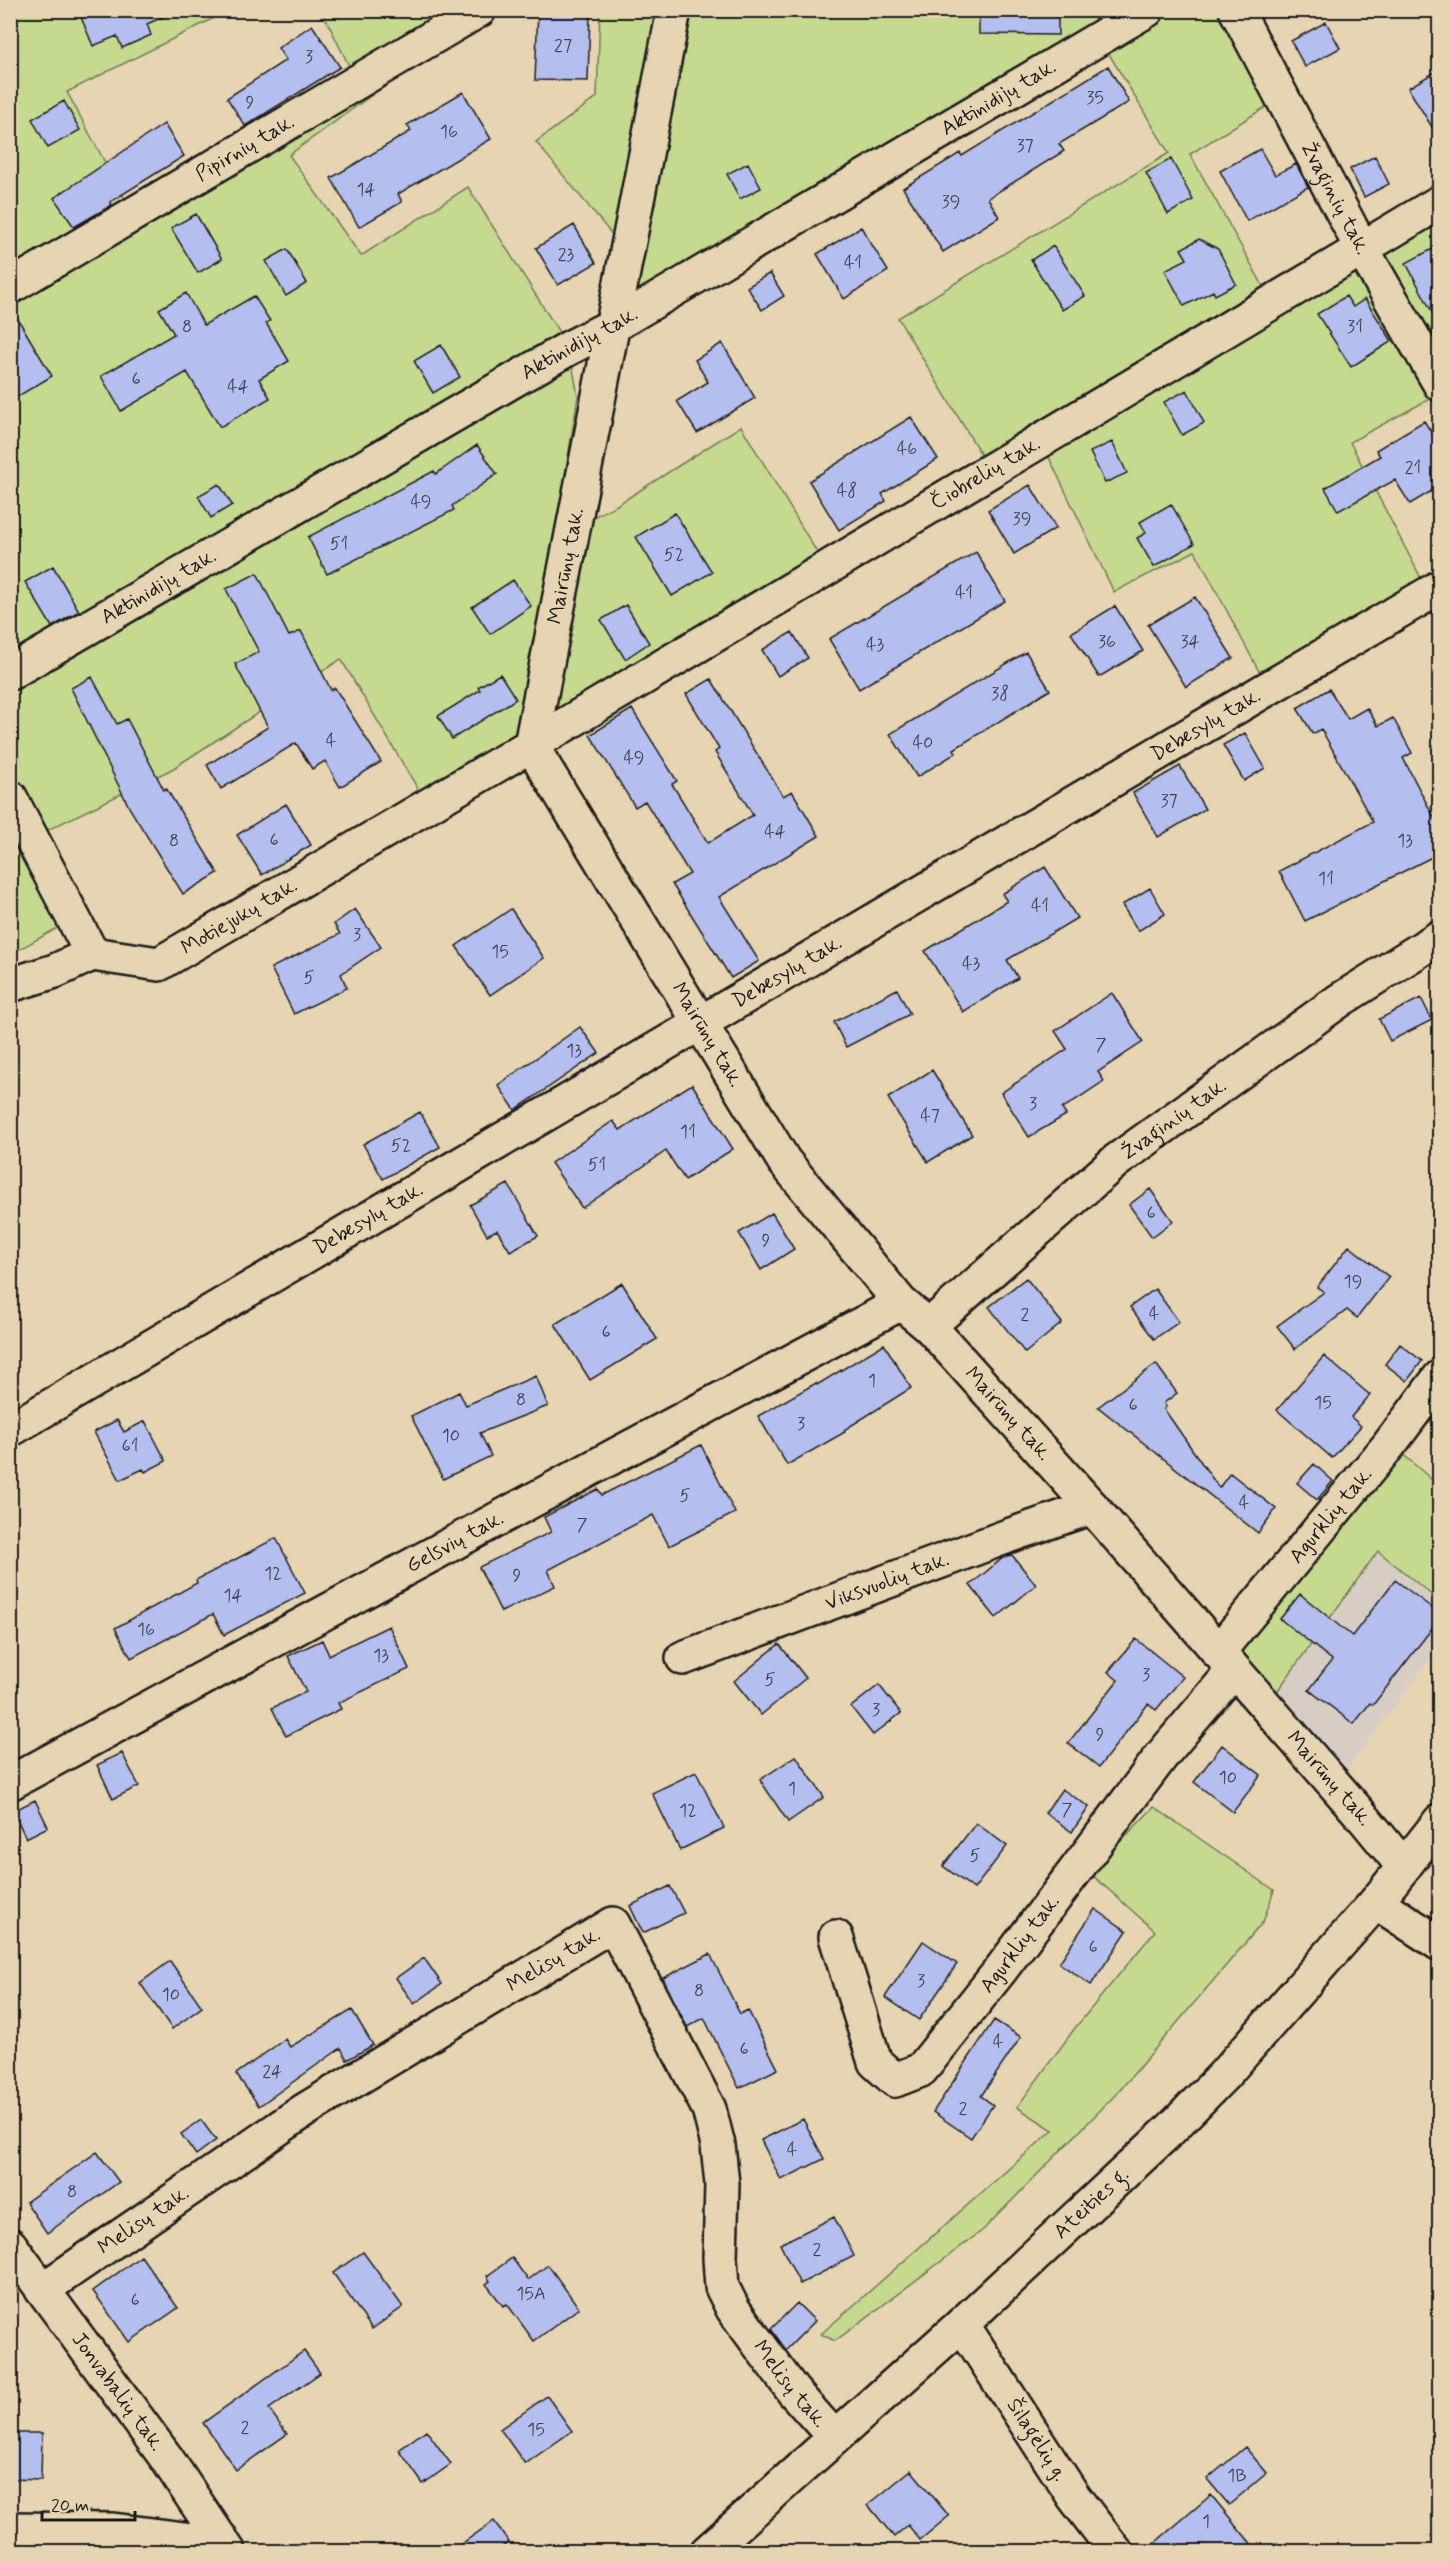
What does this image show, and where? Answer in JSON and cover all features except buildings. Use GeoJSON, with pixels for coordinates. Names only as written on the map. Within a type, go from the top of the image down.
{"type":"FeatureCollection","features":[{"type":"Feature","properties":{"kind":"street","name":"Pipirnių tak."},"geometry":{"type":"LineString","coordinates":[[10,287],[479,10]]}},
{"type":"Feature","properties":{"kind":"street","name":"Mairūnų tak."},"geometry":{"type":"LineString","coordinates":[[674,10],[531,746],[784,1161],[901,1303],[929,1326],[1092,1507],[1404,1867]]}},
{"type":"Feature","properties":{"kind":"street","name":"Aktinidijų tak."},"geometry":{"type":"LineString","coordinates":[[10,674],[569,348],[614,325],[1147,10]]}},
{"type":"Feature","properties":{"kind":"street","name":"Žvaginių tak."},"geometry":{"type":"LineString","coordinates":[[1236,10],[1362,249],[1440,384]]}},
{"type":"Feature","properties":{"kind":"street","name":"Čiobrelių tak."},"geometry":{"type":"LineString","coordinates":[[531,746],[1440,202]]}},
{"type":"Feature","properties":{"kind":"street","name":"Debesylų tak."},"geometry":{"type":"LineString","coordinates":[[10,1430],[1440,587]]}},
{"type":"Feature","properties":{"kind":"street","name":"Motiejukų tak."},"geometry":{"type":"LineString","coordinates":[[92,954],[159,964],[531,746]]}},
{"type":"Feature","properties":{"kind":"street"},"geometry":{"type":"LineString","coordinates":[[10,797],[92,954],[55,971],[10,985]]}},
{"type":"Feature","properties":{"kind":"street","name":"Žvaginių tak."},"geometry":{"type":"LineString","coordinates":[[929,1326],[1116,1161],[1340,1000],[1440,937]]}},
{"type":"Feature","properties":{"kind":"street","name":"Gelsvių tak."},"geometry":{"type":"LineString","coordinates":[[10,1783],[901,1303]]}},
{"type":"Feature","properties":{"kind":"street","name":"Agurklių tak."},"geometry":{"type":"LineString","coordinates":[[836,1937],[875,2062],[895,2080],[921,2070],[999,1972],[1163,1754],[1226,1661],[1440,1377]]}},
{"type":"Feature","properties":{"kind":"street","name":"Viksvuolių tak."},"geometry":{"type":"LineString","coordinates":[[683,1658],[1008,1536],[1092,1507]]}},
{"type":"Feature","properties":{"kind":"street","name":"Ateities g."},"geometry":{"type":"LineString","coordinates":[[707,2552],[962,2324],[1200,2099],[1376,1902],[1440,1821]]}},
{"type":"Feature","properties":{"kind":"street"},"geometry":{"type":"LineString","coordinates":[[1376,1902],[1440,1944]]}},
{"type":"Feature","properties":{"kind":"street","name":"Melisų tak."},"geometry":{"type":"LineString","coordinates":[[42,2290],[305,2110],[613,1924],[709,2109],[718,2145],[722,2184],[720,2258],[722,2287],[733,2309],[793,2391],[834,2437]]}},
{"type":"Feature","properties":{"kind":"street","name":"Jonvabalių tak."},"geometry":{"type":"LineString","coordinates":[[10,2245],[167,2459],[225,2545]]}},
{"type":"Feature","properties":{"kind":"street","name":"Šilagėlių g."},"geometry":{"type":"LineString","coordinates":[[962,2324],[1074,2497],[1116,2552]]}},
{"type":"Feature","properties":{"kind":"street"},"geometry":{"type":"LineString","coordinates":[[10,2529],[113,2530],[225,2545]]}},
{"type":"Feature","properties":{"kind":"shaded area"},"geometry":{"type":"Polygon","coordinates":[[[1378,1551],[1439,1601],[1439,1646],[1343,1775],[1276,1693],[1378,1551]]]}},
{"type":"Feature","properties":{"kind":"green space"},"geometry":{"type":"Polygon","coordinates":[[[11,11],[228,11],[67,92],[133,214],[357,82],[322,11],[488,11],[289,155],[361,256],[468,187],[569,348],[578,396],[555,536],[617,505],[741,426],[827,569],[428,806],[341,659],[172,769],[31,838],[72,920],[11,954],[11,11]]]}},
{"type":"Feature","properties":{"kind":"green space"},"geometry":{"type":"Polygon","coordinates":[[[600,11],[1217,11],[1269,105],[1190,154],[1272,302],[1439,202],[1439,394],[1350,442],[1423,582],[1261,675],[1195,551],[1114,592],[1041,441],[991,471],[898,318],[1169,153],[1092,26],[636,295],[627,253],[536,142],[597,97],[600,11]]]}},
{"type":"Feature","properties":{"kind":"green space"},"geometry":{"type":"Polygon","coordinates":[[[1398,1450],[1439,1486],[1439,1601],[1378,1551],[1276,1693],[1235,1643],[1398,1450]]]}},
{"type":"Feature","properties":{"kind":"green space"},"geometry":{"type":"Polygon","coordinates":[[[1154,1807],[1274,1890],[1263,1922],[1120,2090],[983,2230],[835,2341],[821,2334],[1053,2130],[1017,2107],[1075,2028],[1155,1931],[1090,1873],[1154,1807]]]}}]}
